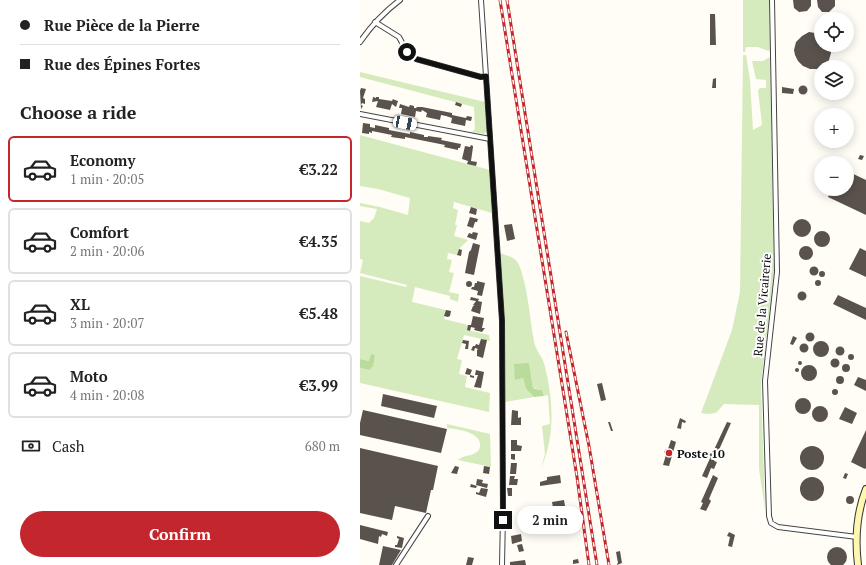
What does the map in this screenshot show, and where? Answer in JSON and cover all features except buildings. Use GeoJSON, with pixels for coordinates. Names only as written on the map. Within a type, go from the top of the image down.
{"type":"FeatureCollection","features":[{"type":"Feature","properties":{"kind":"street"},"geometry":{"type":"LineString","coordinates":[[360,42],[375,22],[400,0]]}},
{"type":"Feature","properties":{"kind":"street"},"geometry":{"type":"LineString","coordinates":[[480,0],[502,321],[502,565]]}},
{"type":"Feature","properties":{"kind":"street","name":"Rue de la Vicairerie"},"geometry":{"type":"LineString","coordinates":[[772,0],[777,272],[765,381],[769,516],[771,523],[778,527],[857,537]]}},
{"type":"Feature","properties":{"kind":"street"},"geometry":{"type":"LineString","coordinates":[[375,22],[399,37],[407,52],[416,59],[481,77],[486,76]]}},
{"type":"Feature","properties":{"kind":"street"},"geometry":{"type":"LineString","coordinates":[[360,114],[490,139]]}},
{"type":"Feature","properties":{"kind":"street"},"geometry":{"type":"LineString","coordinates":[[858,565],[857,537],[860,510],[866,489]]}},
{"type":"Feature","properties":{"kind":"street"},"geometry":{"type":"LineString","coordinates":[[396,565],[428,516]]}},
{"type":"Feature","properties":{"kind":"green space"},"geometry":{"type":"Polygon","coordinates":[[[743,0],[769,0],[770,50],[768,51],[758,47],[746,47],[745,52],[743,52],[743,0]]]}},
{"type":"Feature","properties":{"kind":"green space"},"geometry":{"type":"Polygon","coordinates":[[[743,55],[746,55],[750,80],[753,130],[762,125],[758,90],[760,88],[766,88],[766,80],[756,79],[752,61],[763,61],[770,57],[774,273],[761,384],[765,509],[759,469],[759,405],[724,404],[716,413],[701,413],[732,330],[740,292],[743,55]]]}},
{"type":"Feature","properties":{"kind":"green space"},"geometry":{"type":"Polygon","coordinates":[[[360,72],[485,102],[487,131],[484,134],[472,132],[475,129],[474,107],[360,77],[360,72]]]}},
{"type":"Feature","properties":{"kind":"green space"},"geometry":{"type":"Polygon","coordinates":[[[360,135],[490,170],[492,213],[454,202],[453,208],[458,210],[455,225],[457,225],[454,236],[468,240],[459,249],[457,255],[448,253],[447,259],[452,260],[449,272],[454,273],[449,292],[459,294],[458,302],[450,299],[450,296],[415,287],[412,302],[446,310],[444,319],[468,325],[467,330],[489,335],[490,341],[464,335],[457,359],[462,360],[459,374],[467,376],[465,387],[490,393],[489,412],[360,383],[360,368],[369,370],[369,361],[360,359],[360,276],[406,287],[407,285],[360,273],[363,260],[360,259],[360,221],[369,223],[374,218],[377,209],[360,206],[360,203],[408,215],[410,198],[378,189],[360,186],[360,135]]]}},
{"type":"Feature","properties":{"kind":"green space"},"geometry":{"type":"Polygon","coordinates":[[[500,253],[515,259],[521,270],[524,279],[535,344],[544,363],[547,376],[552,416],[549,442],[541,468],[545,454],[542,426],[550,424],[548,395],[544,396],[542,390],[533,388],[529,363],[515,379],[523,378],[526,389],[534,397],[505,402],[505,327],[500,253]]]}},
{"type":"Feature","properties":{"kind":"green space"},"geometry":{"type":"Polygon","coordinates":[[[371,354],[375,355],[373,366],[369,370],[360,368],[360,359],[369,361],[371,354]]]}},
{"type":"Feature","properties":{"kind":"green space"},"geometry":{"type":"Polygon","coordinates":[[[529,363],[533,388],[542,390],[544,396],[534,397],[526,389],[523,378],[515,380],[514,364],[529,363]]]}},
{"type":"Feature","properties":{"kind":"green space"},"geometry":{"type":"Polygon","coordinates":[[[447,424],[490,434],[491,467],[458,460],[477,452],[480,447],[480,441],[473,434],[468,432],[447,428],[447,424]]]}},
{"type":"Feature","properties":{"kind":"railway"},"geometry":{"type":"LineString","coordinates":[[500,0],[577,477],[589,565]]}},
{"type":"Feature","properties":{"kind":"railway"},"geometry":{"type":"LineString","coordinates":[[507,0],[597,565]]}},
{"type":"Feature","properties":{"kind":"railway"},"geometry":{"type":"LineString","coordinates":[[566,332],[589,446],[609,565]]}},
{"type":"Feature","properties":{"kind":"place","name":"Poste 10"},"geometry":{"type":"Point","coordinates":[669,453]}},
{"type":"Feature","properties":{"kind":"route"},"geometry":{"type":"LineString","coordinates":[[407,52],[410,56],[416,59],[481,77],[486,76],[502,321],[503,520]]}}]}
